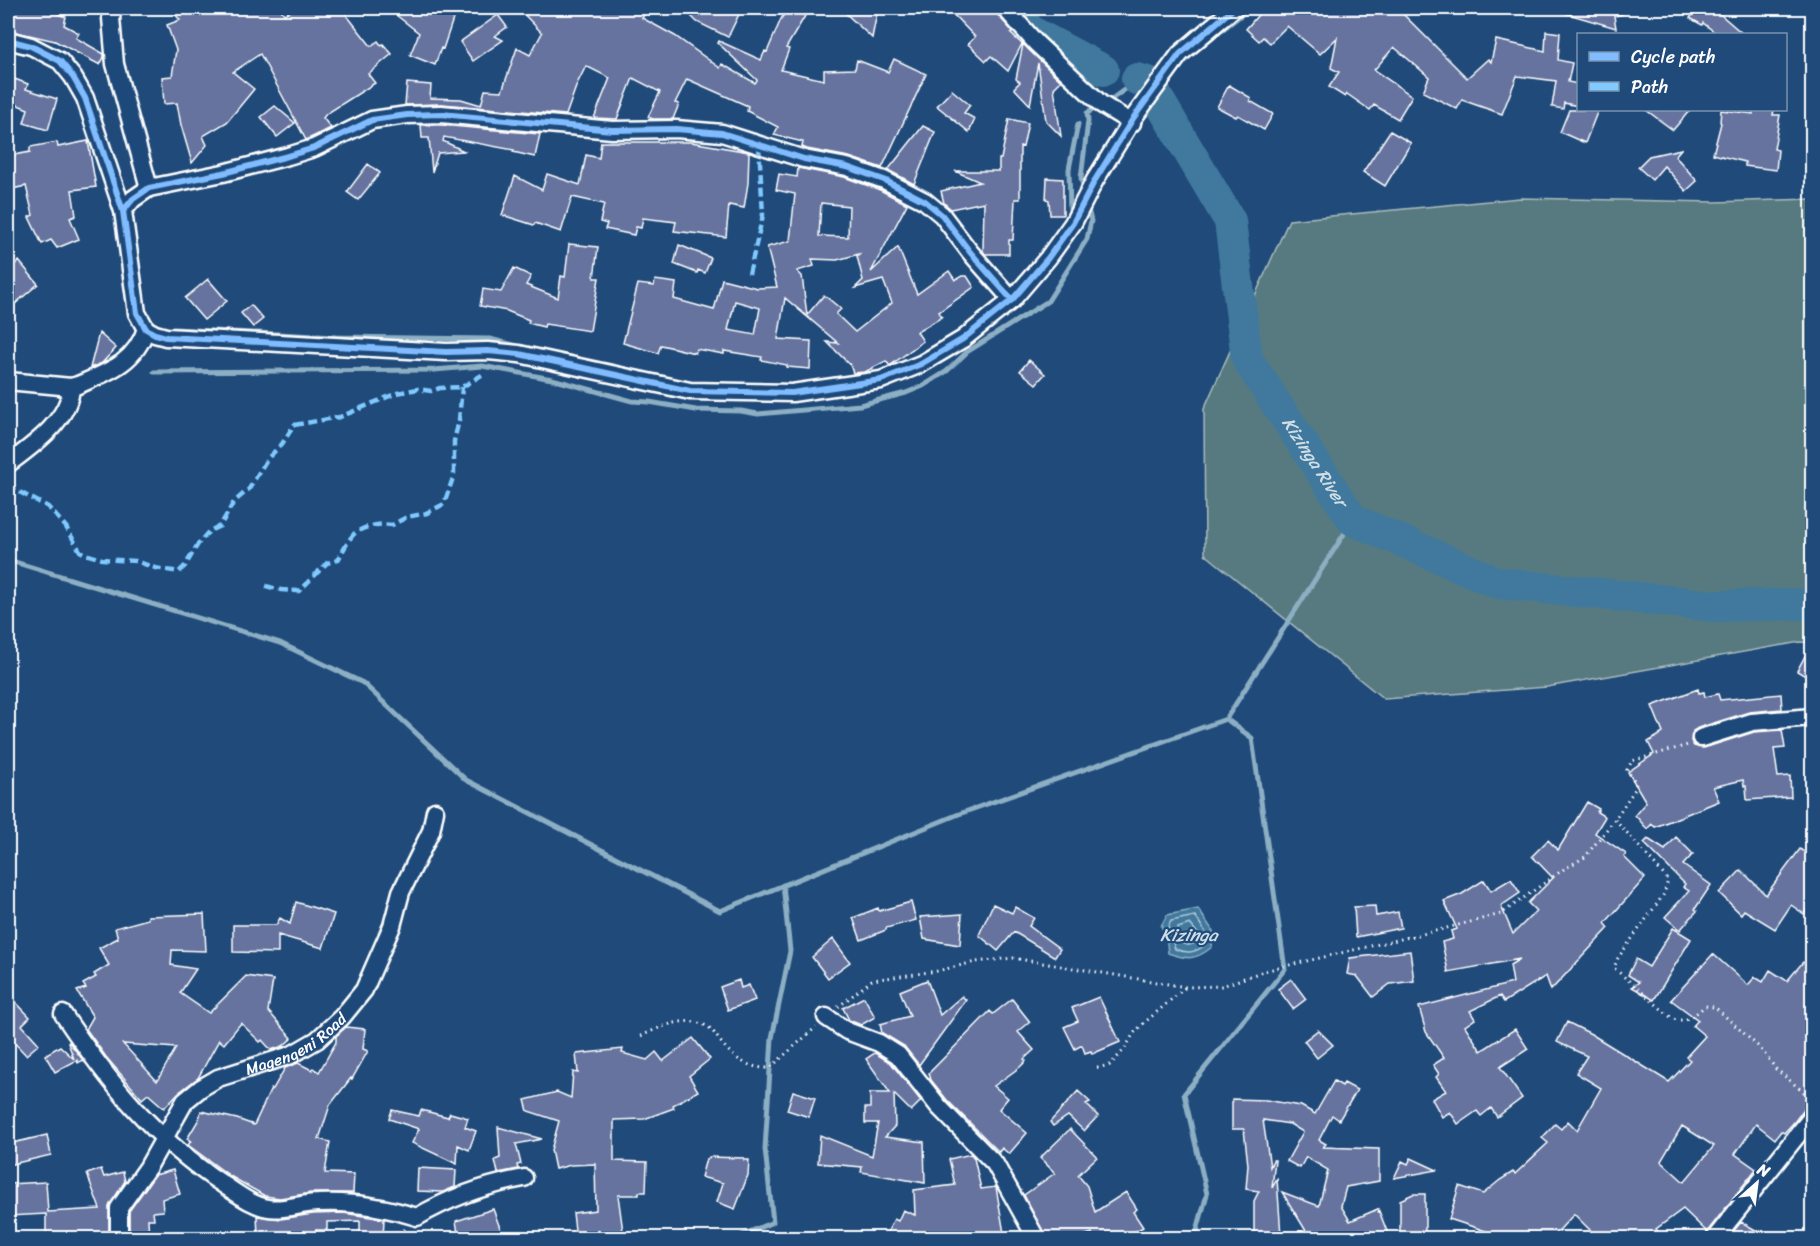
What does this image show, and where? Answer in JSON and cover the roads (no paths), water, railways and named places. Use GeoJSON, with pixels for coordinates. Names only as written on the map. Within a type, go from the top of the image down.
{"type":"FeatureCollection","features":[{"type":"Feature","properties":{"kind":"street"},"geometry":{"type":"LineString","coordinates":[[113,8],[111,18],[115,64],[149,188]]}},
{"type":"Feature","properties":{"kind":"street"},"geometry":{"type":"LineString","coordinates":[[1005,8],[1036,43],[1101,104],[1133,120]]}},
{"type":"Feature","properties":{"kind":"street"},"geometry":{"type":"LineString","coordinates":[[8,40],[31,45],[60,62],[73,77],[85,98],[123,211],[137,313],[146,329],[155,334],[446,352],[488,351],[519,354],[690,391],[792,393],[881,380],[921,364],[963,339],[1012,300],[1048,258],[1073,223],[1095,180],[1133,120],[1180,54],[1234,8]]}},
{"type":"Feature","properties":{"kind":"street"},"geometry":{"type":"LineString","coordinates":[[123,211],[133,199],[149,188],[223,173],[288,156],[314,148],[372,120],[407,115],[441,114],[612,130],[676,129],[722,133],[804,159],[847,167],[884,180],[925,201],[942,215],[970,252],[1012,300]]}},
{"type":"Feature","properties":{"kind":"street"},"geometry":{"type":"LineString","coordinates":[[8,381],[70,387],[78,385],[125,362],[137,350],[146,329]]}},
{"type":"Feature","properties":{"kind":"street"},"geometry":{"type":"LineString","coordinates":[[8,464],[58,420],[67,409],[70,387]]}},
{"type":"Feature","properties":{"kind":"street"},"geometry":{"type":"LineString","coordinates":[[1701,738],[1752,722],[1812,717]]}},
{"type":"Feature","properties":{"kind":"street","name":"Magengeni Road"},"geometry":{"type":"LineString","coordinates":[[118,1239],[119,1208],[148,1167],[186,1101],[201,1088],[218,1078],[291,1055],[317,1040],[342,1017],[364,990],[392,926],[401,892],[431,831],[435,811]]}},
{"type":"Feature","properties":{"kind":"street"},"geometry":{"type":"LineString","coordinates":[[63,1014],[98,1065],[134,1109],[202,1170],[259,1206],[283,1209],[318,1203],[334,1203],[384,1207],[417,1217],[435,1206],[491,1184],[524,1178]]}},
{"type":"Feature","properties":{"kind":"street"},"geometry":{"type":"LineString","coordinates":[[826,1017],[898,1055],[939,1107],[995,1164],[1036,1239]]}},
{"type":"Feature","properties":{"kind":"street"},"geometry":{"type":"LineString","coordinates":[[1715,1239],[1812,1118]]}},
{"type":"Feature","properties":{"kind":"water","name":"Kizinga"},"geometry":{"type":"Polygon","coordinates":[[[1198,909],[1213,931],[1212,947],[1192,958],[1168,953],[1166,935],[1161,926],[1167,915],[1198,909]]]}},
{"type":"Feature","properties":{"kind":"waterway"},"geometry":{"type":"LineString","coordinates":[[1009,8],[1032,32],[1103,70]]}},
{"type":"Feature","properties":{"kind":"waterway"},"geometry":{"type":"LineString","coordinates":[[1209,40],[1250,8]]}},
{"type":"Feature","properties":{"kind":"waterway"},"geometry":{"type":"LineString","coordinates":[[1084,190],[1081,178],[1087,113],[1124,90],[1157,76]]}},
{"type":"Feature","properties":{"kind":"waterway","name":"Kizinga River"},"geometry":{"type":"LineString","coordinates":[[1137,79],[1148,82],[1230,221],[1247,359],[1353,520],[1498,583],[1715,606],[1812,604]]}},
{"type":"Feature","properties":{"kind":"waterway"},"geometry":{"type":"LineString","coordinates":[[1070,213],[1069,169],[1078,124]]}},
{"type":"Feature","properties":{"kind":"waterway"},"geometry":{"type":"LineString","coordinates":[[154,372],[434,370],[482,366],[552,379],[632,401],[696,410],[741,411],[758,414],[860,405],[923,386],[947,371],[967,352],[1048,301],[1087,239],[1091,221],[1087,205]]}},
{"type":"Feature","properties":{"kind":"waterway"},"geometry":{"type":"LineString","coordinates":[[174,329],[336,337],[490,339],[522,347]]}},
{"type":"Feature","properties":{"kind":"waterway"},"geometry":{"type":"LineString","coordinates":[[8,560],[280,643],[363,683],[466,780],[720,911],[959,814],[1226,719],[1353,520]]}},
{"type":"Feature","properties":{"kind":"waterway"},"geometry":{"type":"LineString","coordinates":[[1195,1238],[1207,1194],[1184,1094],[1285,969],[1252,738],[1226,719]]}},
{"type":"Feature","properties":{"kind":"waterway"},"geometry":{"type":"LineString","coordinates":[[735,1238],[773,1222],[765,1149],[772,1038],[790,951],[783,885]]}}]}
